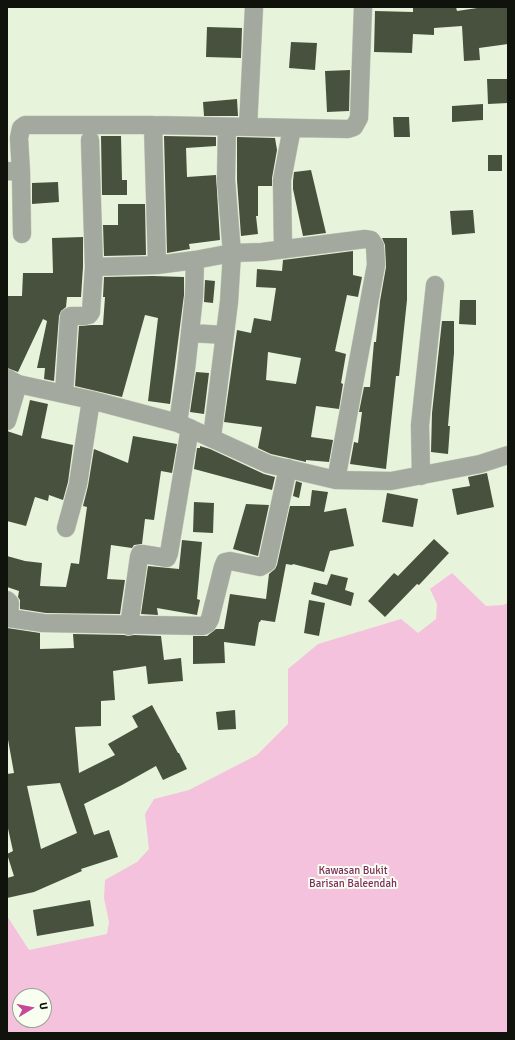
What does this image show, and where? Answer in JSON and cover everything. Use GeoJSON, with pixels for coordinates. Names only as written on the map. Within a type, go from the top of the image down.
{"type":"FeatureCollection","features":[{"type":"Feature","properties":{"kind":"street"},"geometry":{"type":"LineString","coordinates":[[248,127],[254,7]]}},
{"type":"Feature","properties":{"kind":"street"},"geometry":{"type":"LineString","coordinates":[[22,234],[14,171],[21,128],[25,125],[153,125],[348,129],[354,127],[359,118],[363,7]]}},
{"type":"Feature","properties":{"kind":"street"},"geometry":{"type":"LineString","coordinates":[[153,125],[157,265]]}},
{"type":"Feature","properties":{"kind":"street"},"geometry":{"type":"LineString","coordinates":[[212,438],[226,335],[232,254],[226,180],[227,127]]}},
{"type":"Feature","properties":{"kind":"street"},"geometry":{"type":"LineString","coordinates":[[283,249],[282,180],[292,128]]}},
{"type":"Feature","properties":{"kind":"street"},"geometry":{"type":"LineString","coordinates":[[64,394],[69,317],[89,315],[91,312],[94,267],[90,140]]}},
{"type":"Feature","properties":{"kind":"street"},"geometry":{"type":"LineString","coordinates":[[94,267],[157,265],[232,254],[262,252],[365,239],[371,240],[375,246],[376,265],[336,480]]}},
{"type":"Feature","properties":{"kind":"street"},"geometry":{"type":"LineString","coordinates":[[129,626],[140,554],[167,558],[169,553],[184,425],[194,296],[195,260]]}},
{"type":"Feature","properties":{"kind":"street"},"geometry":{"type":"LineString","coordinates":[[421,476],[420,425],[435,285]]}},
{"type":"Feature","properties":{"kind":"street"},"geometry":{"type":"LineString","coordinates":[[190,333],[226,335]]}},
{"type":"Feature","properties":{"kind":"street"},"geometry":{"type":"LineString","coordinates":[[7,421],[13,381],[184,425],[268,464],[336,480],[391,481],[480,464],[508,455]]}},
{"type":"Feature","properties":{"kind":"street"},"geometry":{"type":"LineString","coordinates":[[66,528],[74,502],[81,468],[91,400]]}},
{"type":"Feature","properties":{"kind":"street"},"geometry":{"type":"LineString","coordinates":[[7,600],[10,603],[9,618],[43,623],[129,626],[203,626],[207,624],[210,619],[225,562],[230,561],[260,567],[267,563],[288,468]]}},
{"type":"Feature","properties":{"kind":"green space","name":"Kawasan Bukit Barisan Baleendah"},"geometry":{"type":"Polygon","coordinates":[[[452,573],[486,606],[503,605],[508,603],[508,1033],[7,1033],[7,916],[29,950],[107,934],[109,922],[104,898],[105,880],[137,862],[149,849],[145,814],[154,799],[189,790],[257,755],[288,724],[288,669],[318,644],[401,619],[418,633],[436,619],[437,604],[430,589],[452,573]]]}},
{"type":"Feature","properties":{"kind":"building"},"geometry":{"type":"Polygon","coordinates":[[[413,7],[456,7],[457,11],[484,7],[508,7],[508,44],[479,48],[480,60],[464,61],[462,26],[434,28],[434,35],[413,34],[412,53],[374,52],[375,11],[413,12],[413,7]]]}},
{"type":"Feature","properties":{"kind":"building"},"geometry":{"type":"Polygon","coordinates":[[[207,27],[242,28],[241,58],[206,57],[207,27]]]}},
{"type":"Feature","properties":{"kind":"building"},"geometry":{"type":"Polygon","coordinates":[[[291,42],[317,43],[315,70],[289,68],[291,42]]]}},
{"type":"Feature","properties":{"kind":"building"},"geometry":{"type":"Polygon","coordinates":[[[350,70],[349,111],[327,112],[325,71],[350,70]]]}},
{"type":"Feature","properties":{"kind":"building"},"geometry":{"type":"Polygon","coordinates":[[[487,79],[508,79],[508,103],[488,104],[487,79]]]}},
{"type":"Feature","properties":{"kind":"building"},"geometry":{"type":"Polygon","coordinates":[[[237,99],[238,116],[204,116],[203,102],[237,99]]]}},
{"type":"Feature","properties":{"kind":"building"},"geometry":{"type":"Polygon","coordinates":[[[483,104],[483,120],[452,122],[452,106],[483,104]]]}},
{"type":"Feature","properties":{"kind":"building"},"geometry":{"type":"Polygon","coordinates":[[[393,117],[409,117],[410,137],[394,137],[393,117]]]}},
{"type":"Feature","properties":{"kind":"building"},"geometry":{"type":"Polygon","coordinates":[[[101,136],[121,136],[122,180],[127,180],[127,195],[102,195],[101,136]]]}},
{"type":"Feature","properties":{"kind":"building"},"geometry":{"type":"Polygon","coordinates":[[[164,136],[216,137],[216,146],[186,148],[187,177],[216,175],[220,240],[189,244],[190,249],[167,253],[164,136]]]}},
{"type":"Feature","properties":{"kind":"building"},"geometry":{"type":"Polygon","coordinates":[[[237,137],[275,138],[277,150],[272,186],[258,186],[258,216],[256,216],[258,234],[241,236],[237,180],[237,137]]]}},
{"type":"Feature","properties":{"kind":"building"},"geometry":{"type":"Polygon","coordinates":[[[488,155],[502,155],[502,171],[488,171],[488,155]]]}},
{"type":"Feature","properties":{"kind":"building"},"geometry":{"type":"Polygon","coordinates":[[[311,170],[326,233],[303,236],[293,189],[294,172],[311,170]]]}},
{"type":"Feature","properties":{"kind":"building"},"geometry":{"type":"Polygon","coordinates":[[[58,182],[59,202],[32,204],[32,183],[58,182]]]}},
{"type":"Feature","properties":{"kind":"building"},"geometry":{"type":"Polygon","coordinates":[[[118,204],[145,204],[146,255],[104,256],[103,225],[118,225],[118,204]]]}},
{"type":"Feature","properties":{"kind":"building"},"geometry":{"type":"Polygon","coordinates":[[[473,210],[475,233],[452,235],[450,211],[473,210]]]}},
{"type":"Feature","properties":{"kind":"building"},"geometry":{"type":"Polygon","coordinates":[[[83,237],[81,297],[67,297],[66,307],[61,311],[59,316],[54,381],[44,379],[45,368],[37,368],[47,321],[43,319],[18,372],[7,368],[7,296],[22,296],[23,273],[53,273],[52,238],[83,237]]]}},
{"type":"Feature","properties":{"kind":"building"},"geometry":{"type":"Polygon","coordinates":[[[382,238],[407,238],[407,300],[399,376],[396,376],[386,469],[350,464],[354,442],[358,443],[362,412],[359,412],[364,387],[370,387],[374,342],[376,342],[380,301],[386,267],[385,245],[382,238]]]}},
{"type":"Feature","properties":{"kind":"building"},"geometry":{"type":"Polygon","coordinates":[[[353,251],[353,275],[362,277],[358,297],[347,295],[335,351],[346,354],[341,383],[343,384],[339,409],[316,406],[311,437],[333,440],[329,462],[306,460],[306,462],[271,454],[258,448],[262,427],[224,422],[237,330],[251,333],[254,318],[271,321],[276,288],[256,287],[257,269],[282,271],[283,260],[353,251]],[[268,352],[266,380],[296,384],[301,358],[268,352]]]}},
{"type":"Feature","properties":{"kind":"building"},"geometry":{"type":"Polygon","coordinates":[[[104,277],[184,277],[184,295],[170,404],[148,401],[158,318],[145,315],[122,397],[75,386],[79,326],[103,325],[105,297],[103,297],[104,277]]]}},
{"type":"Feature","properties":{"kind":"building"},"geometry":{"type":"Polygon","coordinates":[[[205,280],[215,281],[213,303],[204,302],[205,280]]]}},
{"type":"Feature","properties":{"kind":"building"},"geometry":{"type":"Polygon","coordinates":[[[460,300],[476,300],[476,325],[459,324],[460,300]]]}},
{"type":"Feature","properties":{"kind":"building"},"geometry":{"type":"Polygon","coordinates":[[[442,321],[454,321],[454,353],[448,426],[450,426],[448,454],[431,452],[432,413],[442,321]]]}},
{"type":"Feature","properties":{"kind":"building"},"geometry":{"type":"Polygon","coordinates":[[[196,372],[209,373],[204,414],[190,412],[196,372]]]}},
{"type":"Feature","properties":{"kind":"building"},"geometry":{"type":"Polygon","coordinates":[[[30,400],[48,404],[41,438],[73,445],[68,482],[63,500],[49,495],[48,501],[35,497],[26,526],[7,521],[7,431],[22,436],[30,400]]]}},
{"type":"Feature","properties":{"kind":"building"},"geometry":{"type":"Polygon","coordinates":[[[133,436],[177,444],[172,473],[161,471],[154,520],[145,519],[142,544],[134,545],[132,548],[111,545],[107,579],[125,580],[120,614],[46,613],[20,609],[20,600],[18,597],[19,591],[7,587],[7,556],[25,561],[42,563],[40,586],[66,587],[71,563],[79,564],[87,507],[83,506],[94,449],[128,463],[133,436]]]}},
{"type":"Feature","properties":{"kind":"building"},"geometry":{"type":"Polygon","coordinates":[[[200,446],[210,449],[264,474],[275,477],[272,490],[194,469],[197,448],[200,448],[200,446]]]}},
{"type":"Feature","properties":{"kind":"building"},"geometry":{"type":"Polygon","coordinates":[[[487,473],[494,507],[457,515],[452,489],[470,486],[468,477],[487,473]]]}},
{"type":"Feature","properties":{"kind":"building"},"geometry":{"type":"Polygon","coordinates":[[[296,481],[302,483],[299,498],[293,496],[296,481]]]}},
{"type":"Feature","properties":{"kind":"building"},"geometry":{"type":"Polygon","coordinates":[[[312,490],[328,492],[324,512],[346,508],[354,546],[330,551],[324,572],[293,564],[286,564],[275,622],[261,620],[259,622],[255,646],[224,642],[225,663],[193,664],[193,636],[207,636],[216,629],[224,629],[230,594],[266,599],[269,574],[277,565],[290,506],[310,506],[312,490]]]}},
{"type":"Feature","properties":{"kind":"building"},"geometry":{"type":"Polygon","coordinates":[[[387,493],[418,499],[413,527],[382,522],[387,493]]]}},
{"type":"Feature","properties":{"kind":"building"},"geometry":{"type":"Polygon","coordinates":[[[194,502],[214,503],[213,533],[193,532],[194,502]]]}},
{"type":"Feature","properties":{"kind":"building"},"geometry":{"type":"Polygon","coordinates":[[[246,504],[269,505],[258,556],[233,549],[246,504]]]}},
{"type":"Feature","properties":{"kind":"building"},"geometry":{"type":"Polygon","coordinates":[[[434,539],[449,553],[419,585],[417,584],[385,617],[368,601],[394,573],[398,576],[434,539]]]}},
{"type":"Feature","properties":{"kind":"building"},"geometry":{"type":"Polygon","coordinates":[[[182,540],[202,542],[197,599],[200,600],[197,615],[157,608],[158,615],[141,614],[148,566],[179,569],[182,540]]]}},
{"type":"Feature","properties":{"kind":"building"},"geometry":{"type":"Polygon","coordinates":[[[331,574],[348,578],[345,590],[354,593],[351,606],[311,594],[314,582],[327,585],[331,574]]]}},
{"type":"Feature","properties":{"kind":"building"},"geometry":{"type":"Polygon","coordinates":[[[309,600],[325,603],[319,636],[304,633],[309,600]]]}},
{"type":"Feature","properties":{"kind":"building"},"geometry":{"type":"Polygon","coordinates":[[[7,628],[40,633],[40,649],[74,648],[73,634],[161,636],[164,660],[181,658],[183,681],[148,684],[146,666],[113,671],[115,700],[101,701],[101,726],[75,727],[79,773],[115,755],[108,744],[138,727],[132,716],[152,705],[187,769],[163,780],[156,766],[84,804],[94,835],[109,830],[118,857],[81,869],[82,871],[34,892],[7,898],[7,878],[14,876],[7,854],[13,851],[7,824],[7,774],[14,773],[7,734],[7,628]],[[60,783],[27,786],[41,849],[77,833],[60,783]]]}},
{"type":"Feature","properties":{"kind":"building"},"geometry":{"type":"Polygon","coordinates":[[[235,710],[236,729],[218,730],[216,712],[235,710]]]}},
{"type":"Feature","properties":{"kind":"building"},"geometry":{"type":"Polygon","coordinates":[[[90,900],[94,926],[37,936],[33,910],[90,900]]]}}]}
